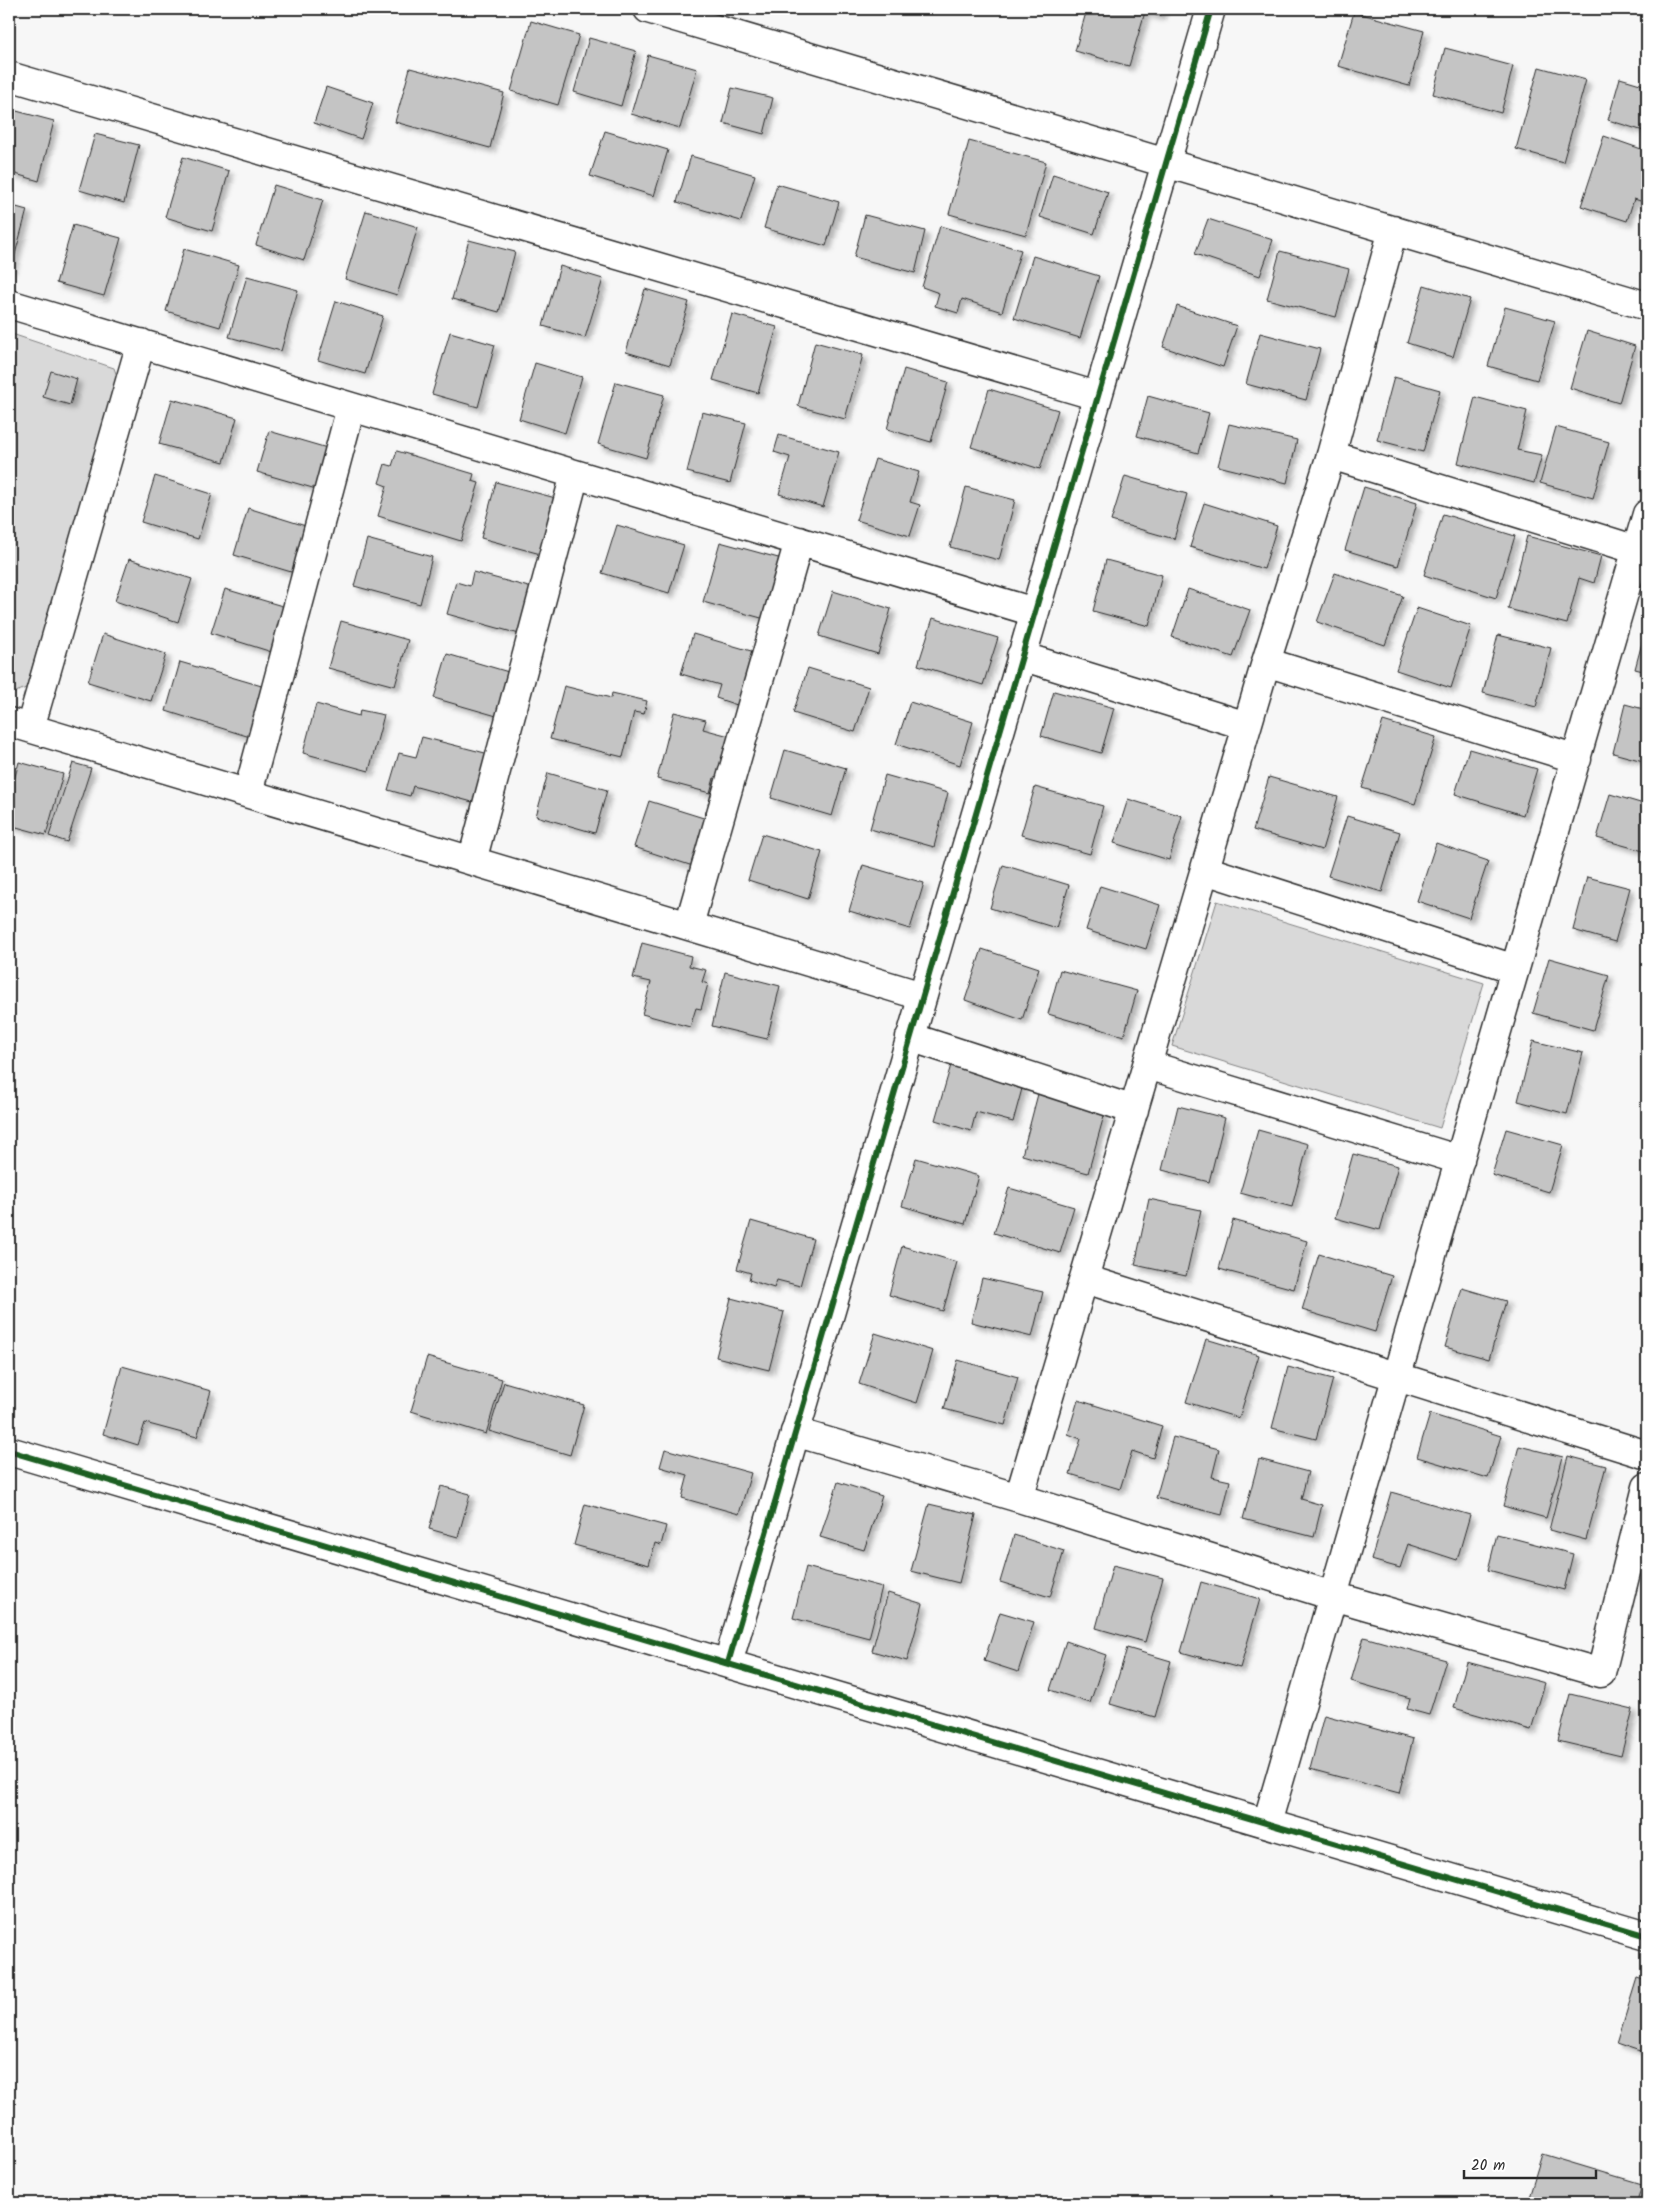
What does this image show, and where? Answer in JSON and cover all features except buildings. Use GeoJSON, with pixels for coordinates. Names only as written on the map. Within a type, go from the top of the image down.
{"type":"FeatureCollection","features":[{"type":"Feature","properties":{"kind":"street"},"geometry":{"type":"LineString","coordinates":[[648,9],[1647,306]]}},
{"type":"Feature","properties":{"kind":"street"},"geometry":{"type":"LineString","coordinates":[[728,1663],[1211,9]]}},
{"type":"Feature","properties":{"kind":"street"},"geometry":{"type":"LineString","coordinates":[[9,76],[1097,396]]}},
{"type":"Feature","properties":{"kind":"street"},"geometry":{"type":"LineString","coordinates":[[1019,1498],[1266,662],[1331,455],[1393,230]]}},
{"type":"Feature","properties":{"kind":"street"},"geometry":{"type":"LineString","coordinates":[[9,304],[1034,612]]}},
{"type":"Feature","properties":{"kind":"street"},"geometry":{"type":"LineString","coordinates":[[140,344],[19,725],[922,996]]}},
{"type":"Feature","properties":{"kind":"street"},"geometry":{"type":"LineString","coordinates":[[248,794],[351,407]]}},
{"type":"Feature","properties":{"kind":"street"},"geometry":{"type":"LineString","coordinates":[[1331,455],[1637,550]]}},
{"type":"Feature","properties":{"kind":"street"},"geometry":{"type":"LineString","coordinates":[[472,860],[575,474]]}},
{"type":"Feature","properties":{"kind":"street"},"geometry":{"type":"LineString","coordinates":[[1267,1823],[1647,514]]}},
{"type":"Feature","properties":{"kind":"street"},"geometry":{"type":"LineString","coordinates":[[689,925],[799,541]]}},
{"type":"Feature","properties":{"kind":"street"},"geometry":{"type":"LineString","coordinates":[[1021,656],[1247,726]]}},
{"type":"Feature","properties":{"kind":"street"},"geometry":{"type":"LineString","coordinates":[[1266,662],[1576,759]]}},
{"type":"Feature","properties":{"kind":"street"},"geometry":{"type":"LineString","coordinates":[[1205,870],[1515,969]]}},
{"type":"Feature","properties":{"kind":"street"},"geometry":{"type":"LineString","coordinates":[[910,1037],[1134,1110]]}},
{"type":"Feature","properties":{"kind":"street"},"geometry":{"type":"LineString","coordinates":[[1148,1064],[1460,1160]]}},
{"type":"Feature","properties":{"kind":"street"},"geometry":{"type":"LineString","coordinates":[[1085,1279],[1647,1455]]}},
{"type":"Feature","properties":{"kind":"street"},"geometry":{"type":"LineString","coordinates":[[795,1432],[1019,1498],[1333,1596],[1601,1673],[1647,1487]]}},
{"type":"Feature","properties":{"kind":"street"},"geometry":{"type":"LineString","coordinates":[[9,1451],[1647,1936]]}},
{"type":"Feature","properties":{"kind":"shaded area"},"geometry":{"type":"Polygon","coordinates":[[[9,333],[114,368],[118,379],[26,688],[13,693],[9,691],[9,333]]]}},
{"type":"Feature","properties":{"kind":"shaded area"},"geometry":{"type":"Polygon","coordinates":[[[1217,901],[1484,983],[1440,1128],[1172,1046],[1217,901]]]}},
{"type":"Feature","properties":{"kind":"cycle path"},"geometry":{"type":"LineString","coordinates":[[728,1663],[1211,9]]}},
{"type":"Feature","properties":{"kind":"cycle path"},"geometry":{"type":"LineString","coordinates":[[9,1451],[1647,1936]]}}]}
